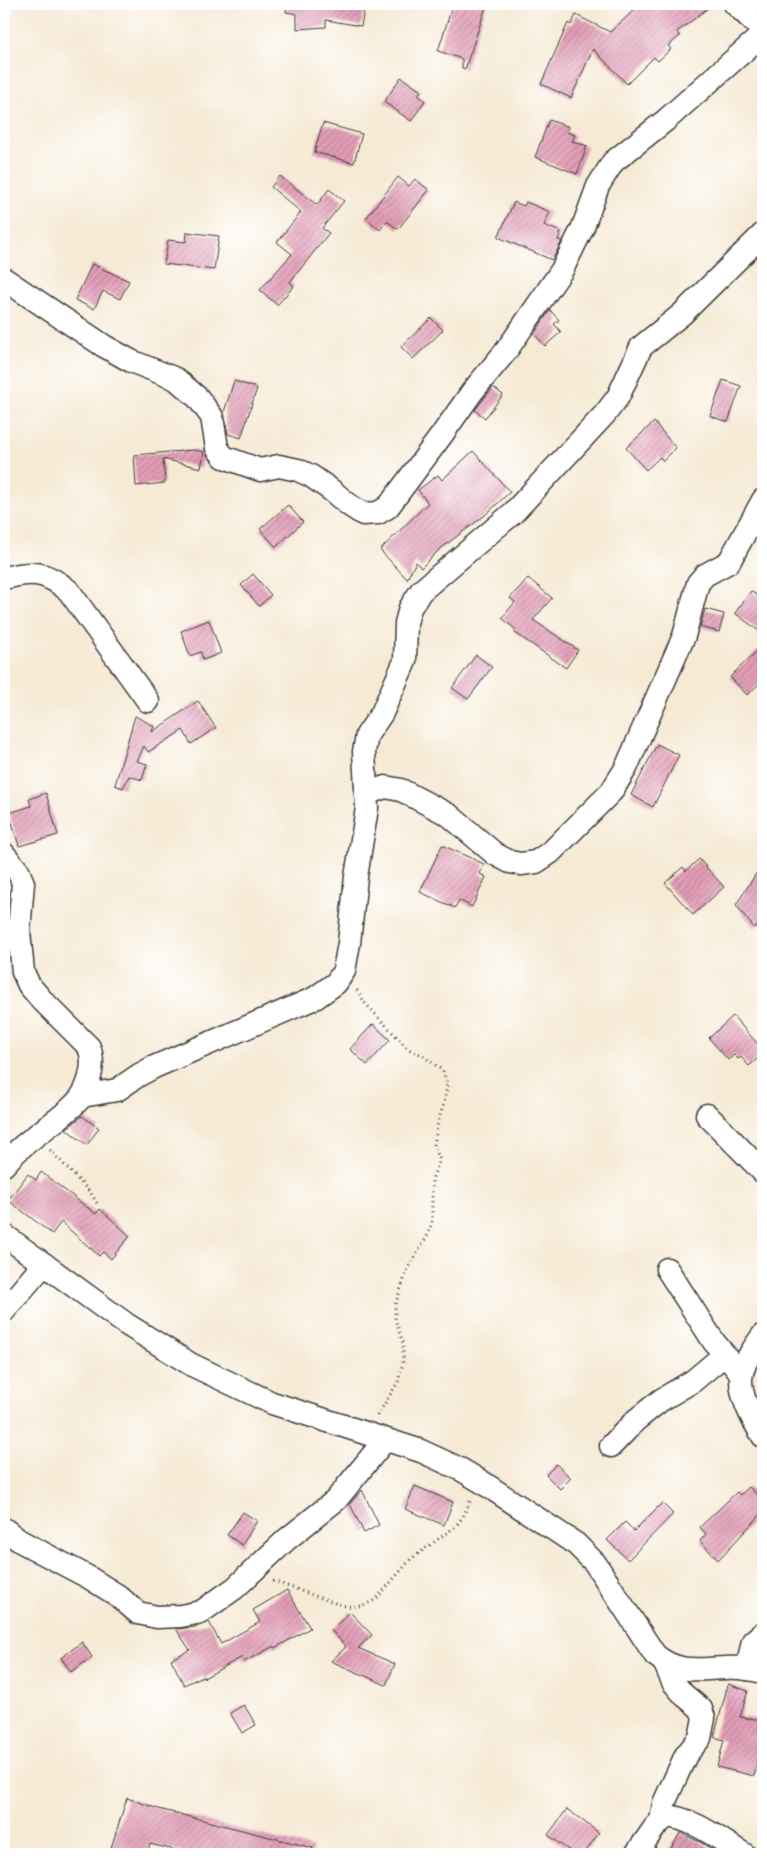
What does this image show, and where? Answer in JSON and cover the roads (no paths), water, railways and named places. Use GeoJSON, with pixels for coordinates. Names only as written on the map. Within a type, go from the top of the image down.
{"type":"FeatureCollection","features":[{"type":"Feature","properties":{"kind":"street"},"geometry":{"type":"LineString","coordinates":[[735,4],[763,30]]}},
{"type":"Feature","properties":{"kind":"street"},"geometry":{"type":"LineString","coordinates":[[4,279],[104,346],[131,361],[176,379],[198,398],[212,416],[217,448],[224,457],[260,470],[279,466],[298,470],[311,476],[363,514],[378,513],[388,507],[472,392],[506,351],[562,270],[583,227],[598,186],[613,162],[666,120],[763,34]]}},
{"type":"Feature","properties":{"kind":"street"},"geometry":{"type":"LineString","coordinates":[[82,1096],[117,1090],[154,1067],[315,998],[336,983],[344,971],[349,944],[356,877],[367,808],[364,752],[367,735],[382,713],[405,661],[406,623],[410,608],[421,591],[513,513],[605,414],[618,397],[642,347],[682,314],[763,234]]}},
{"type":"Feature","properties":{"kind":"street"},"geometry":{"type":"LineString","coordinates":[[366,794],[384,787],[401,790],[449,816],[495,854],[510,862],[521,864],[536,862],[551,852],[611,792],[626,768],[684,636],[698,583],[705,575],[729,562],[763,500]]}},
{"type":"Feature","properties":{"kind":"street"},"geometry":{"type":"LineString","coordinates":[[4,578],[36,573],[55,579],[70,591],[148,701]]}},
{"type":"Feature","properties":{"kind":"street"},"geometry":{"type":"LineString","coordinates":[[4,854],[18,871],[23,883],[19,931],[23,972],[41,999],[89,1046],[92,1055],[89,1077],[82,1096],[76,1104],[38,1133],[4,1165]]}},
{"type":"Feature","properties":{"kind":"street"},"geometry":{"type":"LineString","coordinates":[[707,1115],[763,1172]]}},
{"type":"Feature","properties":{"kind":"street"},"geometry":{"type":"LineString","coordinates":[[4,1235],[126,1324],[192,1365],[272,1403],[429,1455],[460,1469],[482,1482],[576,1544],[595,1563],[655,1656],[665,1664],[681,1669],[755,1670],[753,1641],[763,1633]]}},
{"type":"Feature","properties":{"kind":"street"},"geometry":{"type":"LineString","coordinates":[[4,1311],[44,1264]]}},
{"type":"Feature","properties":{"kind":"street"},"geometry":{"type":"LineString","coordinates":[[667,1270],[714,1342],[742,1374]]}},
{"type":"Feature","properties":{"kind":"street"},"geometry":{"type":"LineString","coordinates":[[763,1335],[753,1349],[742,1374],[743,1398],[763,1436]]}},
{"type":"Feature","properties":{"kind":"street"},"geometry":{"type":"LineString","coordinates":[[611,1446],[636,1420],[661,1400],[693,1380],[724,1355]]}},
{"type":"Feature","properties":{"kind":"street"},"geometry":{"type":"LineString","coordinates":[[4,1529],[20,1541],[88,1577],[138,1613],[157,1617],[180,1616],[201,1612],[235,1588],[286,1540],[336,1500],[377,1437]]}},
{"type":"Feature","properties":{"kind":"street"},"geometry":{"type":"LineString","coordinates":[[661,1821],[664,1803],[686,1755],[700,1738],[704,1718],[700,1709],[673,1682],[665,1664]]}},
{"type":"Feature","properties":{"kind":"street"},"geometry":{"type":"LineString","coordinates":[[636,1854],[666,1816],[680,1818],[744,1854]]}}]}
